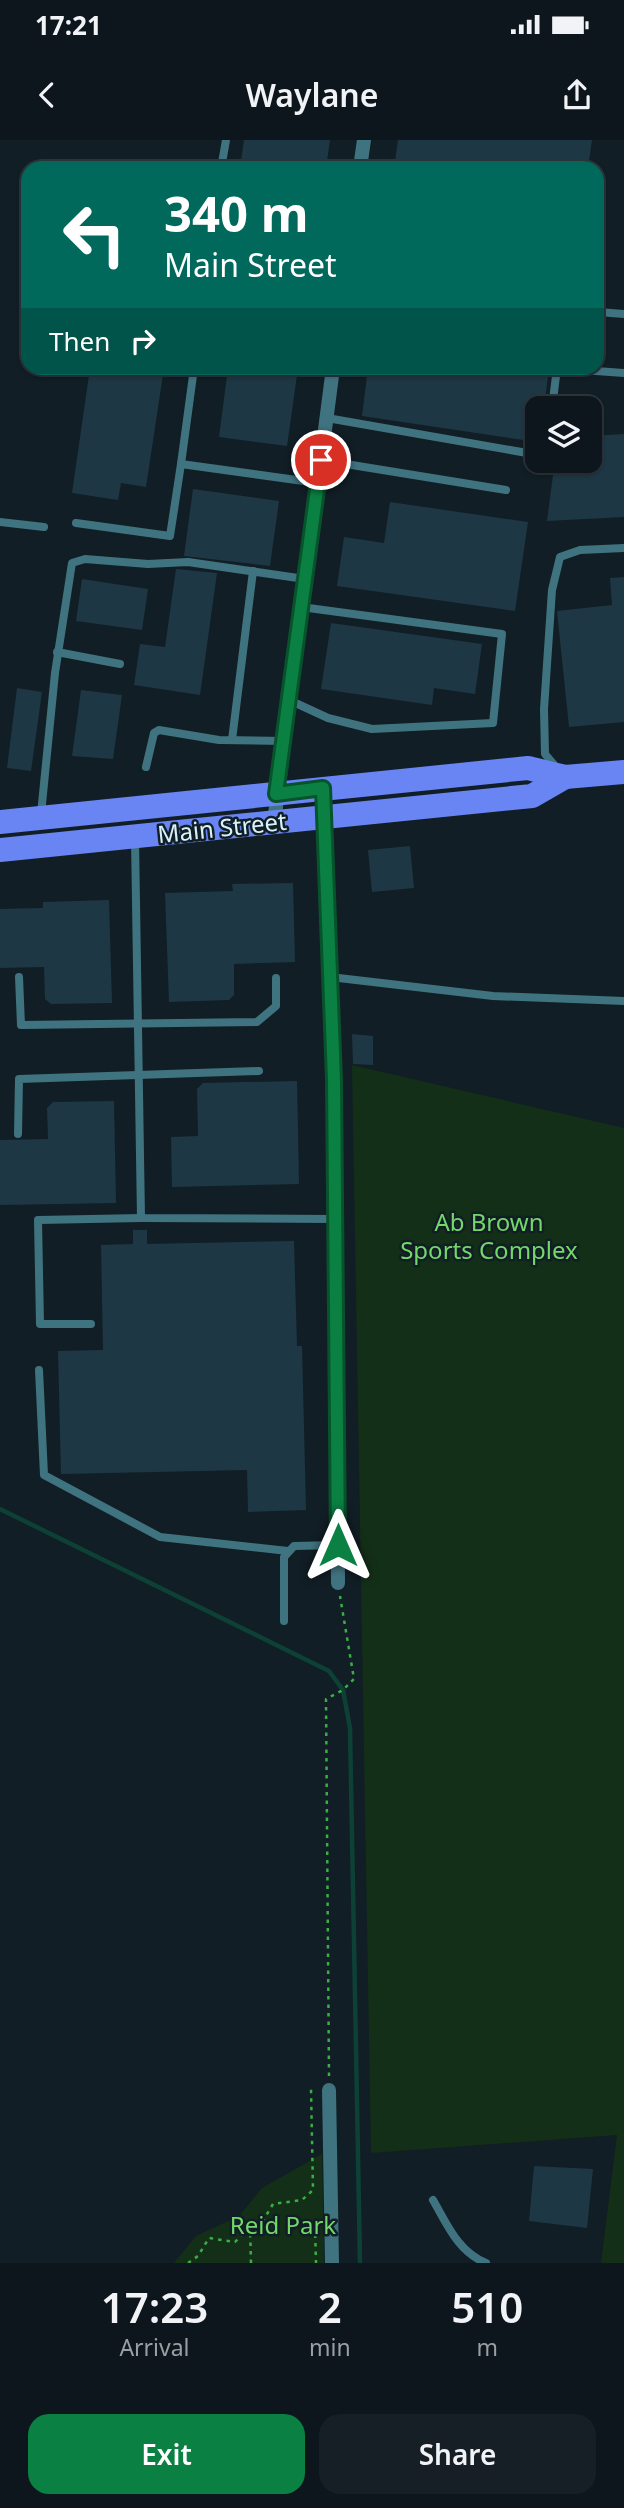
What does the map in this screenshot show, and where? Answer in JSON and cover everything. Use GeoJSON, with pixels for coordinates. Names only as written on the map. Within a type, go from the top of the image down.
{"type":"FeatureCollection","features":[{"type":"Feature","properties":{"kind":"main road","name":"Main Street"},"geometry":{"type":"LineString","coordinates":[[0,822],[528,768],[565,777],[624,772]]}},
{"type":"Feature","properties":{"kind":"main road","name":"Main Street"},"geometry":{"type":"LineString","coordinates":[[0,850],[532,796],[565,777]]}},
{"type":"Feature","properties":{"kind":"street"},"geometry":{"type":"LineString","coordinates":[[361,161],[364,140]]}},
{"type":"Feature","properties":{"kind":"street"},"geometry":{"type":"LineString","coordinates":[[274,822],[332,375]]}},
{"type":"Feature","properties":{"kind":"street"},"geometry":{"type":"LineString","coordinates":[[323,788],[336,1219],[338,1583]]}},
{"type":"Feature","properties":{"kind":"street"},"geometry":{"type":"LineString","coordinates":[[329,2090],[332,2263]]}},
{"type":"Feature","properties":{"kind":"lane"},"geometry":{"type":"LineString","coordinates":[[222,161],[226,140]]}},
{"type":"Feature","properties":{"kind":"lane"},"geometry":{"type":"LineString","coordinates":[[604,312],[624,314]]}},
{"type":"Feature","properties":{"kind":"lane"},"geometry":{"type":"LineString","coordinates":[[604,372],[624,373]]}},
{"type":"Feature","properties":{"kind":"lane"},"geometry":{"type":"LineString","coordinates":[[76,523],[170,536],[193,375]]}},
{"type":"Feature","properties":{"kind":"lane"},"geometry":{"type":"LineString","coordinates":[[554,396],[556,375]]}},
{"type":"Feature","properties":{"kind":"lane"},"geometry":{"type":"LineString","coordinates":[[327,418],[525,453]]}},
{"type":"Feature","properties":{"kind":"lane"},"geometry":{"type":"LineString","coordinates":[[321,460],[506,490]]}},
{"type":"Feature","properties":{"kind":"lane"},"geometry":{"type":"LineString","coordinates":[[181,464],[318,483]]}},
{"type":"Feature","properties":{"kind":"lane"},"geometry":{"type":"LineString","coordinates":[[0,522],[44,527]]}},
{"type":"Feature","properties":{"kind":"lane"},"geometry":{"type":"LineString","coordinates":[[565,777],[545,754],[544,709],[552,590],[560,557],[580,550],[624,548]]}},
{"type":"Feature","properties":{"kind":"lane"},"geometry":{"type":"LineString","coordinates":[[41,817],[69,568],[77,560],[148,564],[177,561],[305,579]]}},
{"type":"Feature","properties":{"kind":"lane"},"geometry":{"type":"LineString","coordinates":[[232,740],[253,571]]}},
{"type":"Feature","properties":{"kind":"lane"},"geometry":{"type":"LineString","coordinates":[[289,700],[328,718],[372,729],[493,723],[502,634],[301,607]]}},
{"type":"Feature","properties":{"kind":"lane"},"geometry":{"type":"LineString","coordinates":[[58,652],[120,664]]}},
{"type":"Feature","properties":{"kind":"lane"},"geometry":{"type":"LineString","coordinates":[[146,767],[154,733],[159,730],[232,740],[283,741]]}},
{"type":"Feature","properties":{"kind":"lane"},"geometry":{"type":"LineString","coordinates":[[135,836],[141,1218]]}},
{"type":"Feature","properties":{"kind":"lane"},"geometry":{"type":"LineString","coordinates":[[19,976],[21,1025],[257,1022],[276,1006],[275,978]]}},
{"type":"Feature","properties":{"kind":"lane"},"geometry":{"type":"LineString","coordinates":[[330,977],[493,996],[624,1001]]}},
{"type":"Feature","properties":{"kind":"lane"},"geometry":{"type":"LineString","coordinates":[[18,1134],[19,1079],[259,1071]]}},
{"type":"Feature","properties":{"kind":"lane"},"geometry":{"type":"LineString","coordinates":[[90,1324],[40,1324],[38,1220],[336,1219]]}},
{"type":"Feature","properties":{"kind":"lane"},"geometry":{"type":"LineString","coordinates":[[39,1370],[44,1475],[160,1537],[288,1550]]}},
{"type":"Feature","properties":{"kind":"lane"},"geometry":{"type":"LineString","coordinates":[[284,1621],[284,1557],[288,1550],[294,1546],[338,1545]]}},
{"type":"Feature","properties":{"kind":"lane"},"geometry":{"type":"LineString","coordinates":[[433,2200],[455,2240],[476,2259],[486,2263]]}},
{"type":"Feature","properties":{"kind":"path"},"geometry":{"type":"LineString","coordinates":[[329,2090],[326,1699],[343,1690],[354,1679],[338,1583]]}},
{"type":"Feature","properties":{"kind":"path"},"geometry":{"type":"LineString","coordinates":[[188,2263],[198,2256],[209,2238],[235,2242],[250,2226],[261,2224],[273,2204],[302,2200],[313,2190],[311,2089]]}},
{"type":"Feature","properties":{"kind":"path"},"geometry":{"type":"LineString","coordinates":[[250,2226],[251,2263]]}},
{"type":"Feature","properties":{"kind":"path"},"geometry":{"type":"LineString","coordinates":[[315,2226],[316,2263]]}},
{"type":"Feature","properties":{"kind":"green space","name":"Ab Brown Sports Complex"},"geometry":{"type":"Polygon","coordinates":[[[352,1065],[624,1128],[624,2263],[601,2263],[617,2135],[371,2153],[352,1065]]]}},
{"type":"Feature","properties":{"kind":"green space","name":"Reid Park"},"geometry":{"type":"Polygon","coordinates":[[[322,2154],[324,2263],[174,2263],[196,2236],[239,2216],[262,2188],[322,2154]]]}},
{"type":"Feature","properties":{"kind":"building"},"geometry":{"type":"Polygon","coordinates":[[[244,140],[330,140],[327,161],[241,161],[244,140]]]}},
{"type":"Feature","properties":{"kind":"building"},"geometry":{"type":"Polygon","coordinates":[[[398,140],[592,140],[589,161],[395,161],[398,140]]]}},
{"type":"Feature","properties":{"kind":"building"},"geometry":{"type":"Polygon","coordinates":[[[89,375],[163,375],[146,487],[121,483],[118,500],[72,493],[89,375]]]}},
{"type":"Feature","properties":{"kind":"building"},"geometry":{"type":"Polygon","coordinates":[[[227,375],[297,375],[287,446],[219,437],[227,375]]]}},
{"type":"Feature","properties":{"kind":"building"},"geometry":{"type":"Polygon","coordinates":[[[367,375],[548,375],[546,396],[525,396],[525,440],[362,416],[367,375]]]}},
{"type":"Feature","properties":{"kind":"building"},"geometry":{"type":"Polygon","coordinates":[[[624,434],[624,517],[547,521],[553,473],[602,473],[602,435],[624,434]]]}},
{"type":"Feature","properties":{"kind":"building"},"geometry":{"type":"Polygon","coordinates":[[[193,489],[279,501],[270,566],[184,556],[193,489]]]}},
{"type":"Feature","properties":{"kind":"building"},"geometry":{"type":"Polygon","coordinates":[[[390,502],[528,522],[515,611],[337,586],[344,537],[384,543],[390,502]]]}},
{"type":"Feature","properties":{"kind":"building"},"geometry":{"type":"Polygon","coordinates":[[[176,569],[217,573],[200,695],[134,685],[140,644],[165,647],[176,569]]]}},
{"type":"Feature","properties":{"kind":"building"},"geometry":{"type":"Polygon","coordinates":[[[624,577],[624,722],[569,727],[557,611],[612,605],[610,578],[624,577]]]}},
{"type":"Feature","properties":{"kind":"building"},"geometry":{"type":"Polygon","coordinates":[[[82,579],[148,589],[142,630],[76,621],[82,579]]]}},
{"type":"Feature","properties":{"kind":"building"},"geometry":{"type":"Polygon","coordinates":[[[331,623],[482,644],[475,694],[434,688],[432,705],[321,689],[331,623]]]}},
{"type":"Feature","properties":{"kind":"building"},"geometry":{"type":"Polygon","coordinates":[[[17,688],[42,692],[31,771],[7,768],[17,688]]]}},
{"type":"Feature","properties":{"kind":"building"},"geometry":{"type":"Polygon","coordinates":[[[81,690],[122,695],[113,759],[72,756],[81,690]]]}},
{"type":"Feature","properties":{"kind":"building"},"geometry":{"type":"Polygon","coordinates":[[[410,846],[414,888],[372,892],[368,850],[410,846]]]}},
{"type":"Feature","properties":{"kind":"building"},"geometry":{"type":"Polygon","coordinates":[[[293,883],[295,962],[234,964],[234,995],[229,1000],[169,1002],[165,893],[233,891],[232,884],[293,883]]]}},
{"type":"Feature","properties":{"kind":"building"},"geometry":{"type":"Polygon","coordinates":[[[109,900],[112,1003],[51,1004],[45,999],[44,967],[0,968],[0,909],[43,908],[43,902],[109,900]]]}},
{"type":"Feature","properties":{"kind":"building"},"geometry":{"type":"Polygon","coordinates":[[[352,1034],[373,1036],[373,1065],[353,1064],[352,1034]]]}},
{"type":"Feature","properties":{"kind":"building"},"geometry":{"type":"Polygon","coordinates":[[[297,1081],[299,1184],[172,1187],[171,1137],[198,1136],[197,1089],[203,1083],[297,1081]]]}},
{"type":"Feature","properties":{"kind":"building"},"geometry":{"type":"Polygon","coordinates":[[[114,1101],[116,1203],[0,1205],[0,1140],[48,1139],[47,1108],[53,1102],[114,1101]]]}},
{"type":"Feature","properties":{"kind":"building"},"geometry":{"type":"Polygon","coordinates":[[[133,1230],[147,1230],[147,1244],[294,1241],[297,1346],[302,1346],[306,1510],[248,1512],[247,1470],[61,1474],[58,1351],[103,1350],[101,1245],[133,1244],[133,1230]]]}},
{"type":"Feature","properties":{"kind":"building"},"geometry":{"type":"Polygon","coordinates":[[[534,2166],[593,2169],[587,2228],[529,2221],[534,2166]]]}},
{"type":"Feature","properties":{"kind":"waterway"},"geometry":{"type":"LineString","coordinates":[[0,1509],[329,1671],[343,1690],[350,1728],[360,2263]]}},
{"type":"Feature","properties":{"kind":"route"},"geometry":{"type":"LineString","coordinates":[[321,460],[276,794],[323,788],[334,1080],[338,1545]]}}]}
